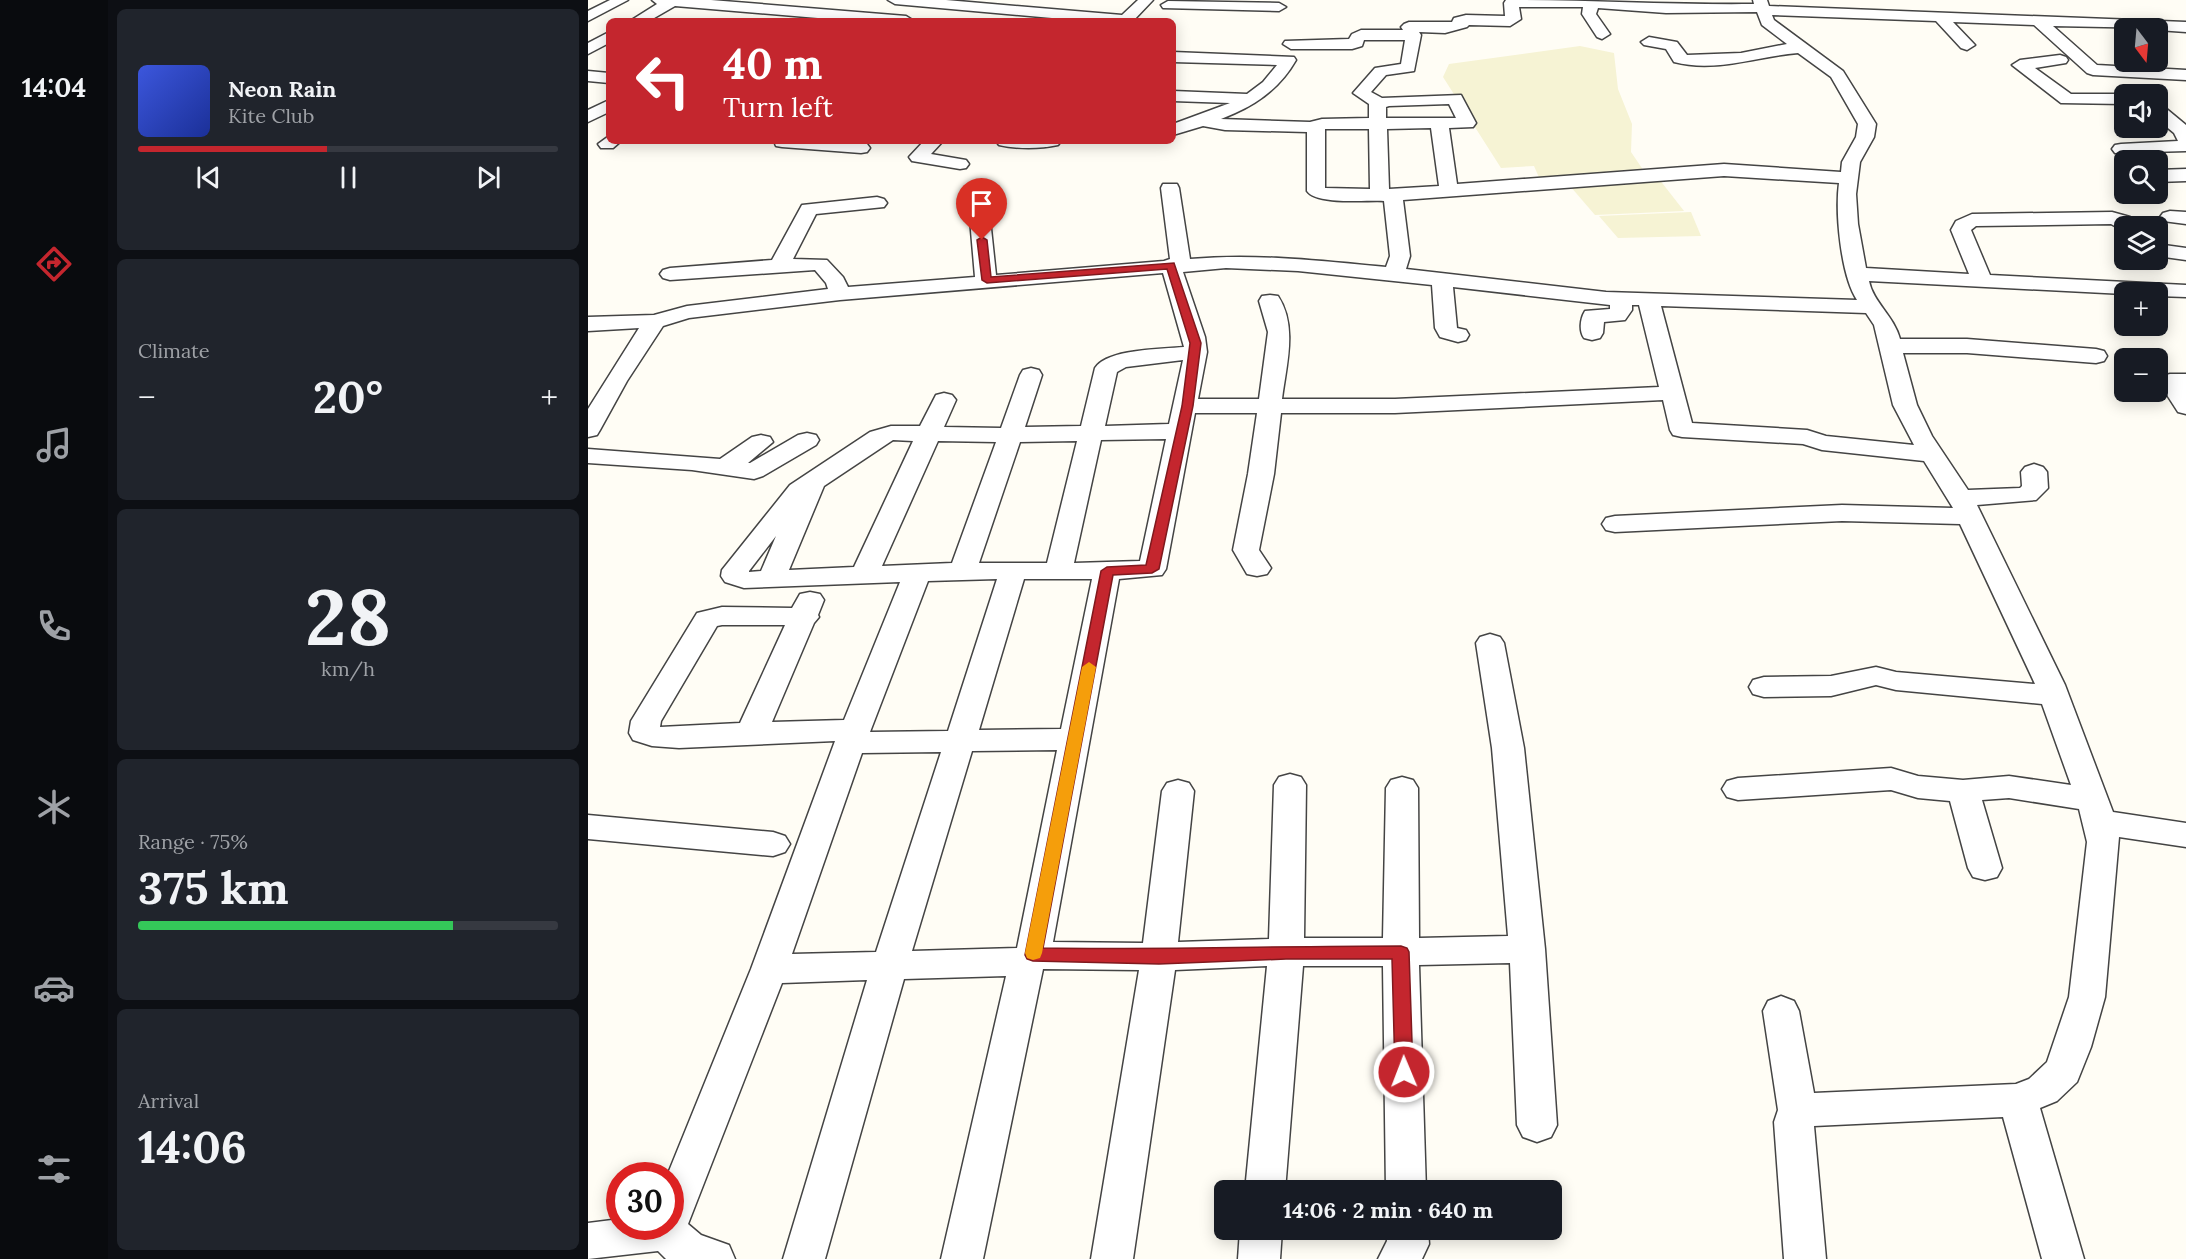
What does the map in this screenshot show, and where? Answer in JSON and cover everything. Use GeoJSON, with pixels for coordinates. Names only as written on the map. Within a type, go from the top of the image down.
{"type":"FeatureCollection","features":[{"type":"Feature","properties":{"kind":"street"},"geometry":{"type":"LineString","coordinates":[[588,17],[621,0]]}},
{"type":"Feature","properties":{"kind":"street"},"geometry":{"type":"LineString","coordinates":[[895,0],[988,4],[1031,13],[1096,18]]}},
{"type":"Feature","properties":{"kind":"street"},"geometry":{"type":"LineString","coordinates":[[1031,13],[1047,0]]}},
{"type":"Feature","properties":{"kind":"street"},"geometry":{"type":"LineString","coordinates":[[1077,16],[1096,0]]}},
{"type":"Feature","properties":{"kind":"street"},"geometry":{"type":"LineString","coordinates":[[1128,18],[1146,0]]}},
{"type":"Feature","properties":{"kind":"street"},"geometry":{"type":"LineString","coordinates":[[642,18],[666,1],[722,2],[803,17],[829,18]]}},
{"type":"Feature","properties":{"kind":"street"},"geometry":{"type":"LineString","coordinates":[[1176,119],[1203,120],[1225,125],[1317,127],[1316,125],[1322,124],[1467,123],[1455,99],[1379,103],[1361,93],[1378,73],[1408,68],[1413,35],[1409,27],[1445,28],[1462,24],[1459,21],[1466,20],[1511,21],[1513,19],[1511,1],[1592,3],[1657,9],[1707,5],[1863,7],[1912,15],[2186,27]]}},
{"type":"Feature","properties":{"kind":"street"},"geometry":{"type":"LineString","coordinates":[[699,16],[722,2]]}},
{"type":"Feature","properties":{"kind":"street"},"geometry":{"type":"LineString","coordinates":[[1161,18],[1169,3],[1280,3],[1286,41],[1276,79],[1250,98],[1203,120],[1176,129]]}},
{"type":"Feature","properties":{"kind":"street"},"geometry":{"type":"LineString","coordinates":[[1592,3],[1589,14],[1602,34]]}},
{"type":"Feature","properties":{"kind":"street"},"geometry":{"type":"LineString","coordinates":[[971,18],[988,4]]}},
{"type":"Feature","properties":{"kind":"street"},"geometry":{"type":"LineString","coordinates":[[2009,4],[2018,20]]}},
{"type":"Feature","properties":{"kind":"street"},"geometry":{"type":"LineString","coordinates":[[856,18],[874,6]]}},
{"type":"Feature","properties":{"kind":"street"},"geometry":{"type":"LineString","coordinates":[[1761,6],[1767,22],[1837,74],[1867,123],[1865,137],[1851,162],[1847,178],[1848,224],[1860,289],[1884,326],[1905,405],[1931,454],[1965,507],[2053,695],[2096,811],[2104,842],[2087,997],[2063,1071],[2043,1090],[2018,1100],[1798,1110]]}},
{"type":"Feature","properties":{"kind":"street"},"geometry":{"type":"LineString","coordinates":[[2054,8],[2064,22]]}},
{"type":"Feature","properties":{"kind":"street"},"geometry":{"type":"LineString","coordinates":[[749,18],[763,9]]}},
{"type":"Feature","properties":{"kind":"street"},"geometry":{"type":"LineString","coordinates":[[1912,15],[1923,32]]}},
{"type":"Feature","properties":{"kind":"street"},"geometry":{"type":"LineString","coordinates":[[1939,16],[1967,45]]}},
{"type":"Feature","properties":{"kind":"street"},"geometry":{"type":"LineString","coordinates":[[1987,18],[2009,37]]}},
{"type":"Feature","properties":{"kind":"street"},"geometry":{"type":"LineString","coordinates":[[2038,21],[2055,38],[2078,47],[2114,55]]}},
{"type":"Feature","properties":{"kind":"street"},"geometry":{"type":"LineString","coordinates":[[1176,57],[1286,41],[1352,44],[1356,43],[1357,37],[1361,35],[1413,35]]}},
{"type":"Feature","properties":{"kind":"street"},"geometry":{"type":"LineString","coordinates":[[588,49],[606,39]]}},
{"type":"Feature","properties":{"kind":"street"},"geometry":{"type":"LineString","coordinates":[[1649,42],[1671,45],[1680,58],[1687,60],[1733,58],[1758,55],[1766,51],[1800,48]]}},
{"type":"Feature","properties":{"kind":"street"},"geometry":{"type":"LineString","coordinates":[[2078,47],[2091,69],[2096,71],[2186,75]]}},
{"type":"Feature","properties":{"kind":"street"},"geometry":{"type":"LineString","coordinates":[[588,54],[606,56]]}},
{"type":"Feature","properties":{"kind":"street"},"geometry":{"type":"LineString","coordinates":[[2168,58],[2186,59]]}},
{"type":"Feature","properties":{"kind":"street"},"geometry":{"type":"LineString","coordinates":[[2060,60],[2020,65],[2067,99],[2114,99]]}},
{"type":"Feature","properties":{"kind":"street"},"geometry":{"type":"LineString","coordinates":[[1378,73],[1419,86],[1428,99]]}},
{"type":"Feature","properties":{"kind":"street"},"geometry":{"type":"LineString","coordinates":[[588,76],[606,78]]}},
{"type":"Feature","properties":{"kind":"street"},"geometry":{"type":"LineString","coordinates":[[1253,78],[1276,79]]}},
{"type":"Feature","properties":{"kind":"street"},"geometry":{"type":"LineString","coordinates":[[1176,96],[1250,98]]}},
{"type":"Feature","properties":{"kind":"street"},"geometry":{"type":"LineString","coordinates":[[588,99],[606,102]]}},
{"type":"Feature","properties":{"kind":"street"},"geometry":{"type":"LineString","coordinates":[[1379,103],[1377,106],[1378,123],[1387,194],[1400,256],[1394,274]]}},
{"type":"Feature","properties":{"kind":"street"},"geometry":{"type":"LineString","coordinates":[[588,117],[606,105]]}},
{"type":"Feature","properties":{"kind":"street"},"geometry":{"type":"LineString","coordinates":[[2168,119],[2178,128],[2186,140]]}},
{"type":"Feature","properties":{"kind":"street"},"geometry":{"type":"LineString","coordinates":[[1439,123],[1449,190]]}},
{"type":"Feature","properties":{"kind":"street"},"geometry":{"type":"LineString","coordinates":[[1317,127],[1317,191],[1326,194],[1387,194],[1724,170],[1847,178]]}},
{"type":"Feature","properties":{"kind":"street"},"geometry":{"type":"LineString","coordinates":[[809,144],[862,148]]}},
{"type":"Feature","properties":{"kind":"street"},"geometry":{"type":"LineString","coordinates":[[931,144],[918,157],[960,164]]}},
{"type":"Feature","properties":{"kind":"street"},"geometry":{"type":"LineString","coordinates":[[2121,149],[2186,146]]}},
{"type":"Feature","properties":{"kind":"street"},"geometry":{"type":"LineString","coordinates":[[2168,176],[2186,175]]}},
{"type":"Feature","properties":{"kind":"street"},"geometry":{"type":"LineString","coordinates":[[1170,188],[1176,265],[1196,352],[1184,419],[1152,569],[963,571],[744,580],[734,574],[799,490],[879,436],[891,433],[1012,435],[1092,433],[1184,419],[1269,405],[1395,406],[1671,393]]}},
{"type":"Feature","properties":{"kind":"street"},"geometry":{"type":"LineString","coordinates":[[782,265],[784,252],[798,232],[802,219],[809,209],[877,203]]}},
{"type":"Feature","properties":{"kind":"street"},"geometry":{"type":"LineString","coordinates":[[1982,280],[1961,230],[1963,225],[1972,220],[2114,218]]}},
{"type":"Feature","properties":{"kind":"street"},"geometry":{"type":"LineString","coordinates":[[980,219],[987,280]]}},
{"type":"Feature","properties":{"kind":"street"},"geometry":{"type":"LineString","coordinates":[[2168,252],[2186,254]]}},
{"type":"Feature","properties":{"kind":"street"},"geometry":{"type":"LineString","coordinates":[[588,324],[655,321],[687,312],[840,294],[987,280],[1226,262],[1268,263],[1394,274],[1621,298],[1871,307]]}},
{"type":"Feature","properties":{"kind":"street"},"geometry":{"type":"LineString","coordinates":[[670,274],[782,265],[824,266],[836,281],[840,294]]}},
{"type":"Feature","properties":{"kind":"street"},"geometry":{"type":"LineString","coordinates":[[1856,274],[2186,291]]}},
{"type":"Feature","properties":{"kind":"street"},"geometry":{"type":"LineString","coordinates":[[1442,280],[1446,328],[1448,332],[1458,335]]}},
{"type":"Feature","properties":{"kind":"street"},"geometry":{"type":"LineString","coordinates":[[1592,333],[1593,316],[1617,315],[1621,310],[1621,298]]}},
{"type":"Feature","properties":{"kind":"street"},"geometry":{"type":"LineString","coordinates":[[1648,299],[1680,427],[1684,431],[1807,437],[1822,443],[1931,454]]}},
{"type":"Feature","properties":{"kind":"street"},"geometry":{"type":"LineString","coordinates":[[1257,568],[1246,550],[1261,474],[1279,332],[1270,301]]}},
{"type":"Feature","properties":{"kind":"street"},"geometry":{"type":"LineString","coordinates":[[588,430],[615,381],[655,321]]}},
{"type":"Feature","properties":{"kind":"street"},"geometry":{"type":"LineString","coordinates":[[1890,346],[1967,346],[2097,356]]}},
{"type":"Feature","properties":{"kind":"street"},"geometry":{"type":"LineString","coordinates":[[1059,571],[1106,368],[1121,361],[1196,352]]}},
{"type":"Feature","properties":{"kind":"street"},"geometry":{"type":"LineString","coordinates":[[963,571],[1032,375]]}},
{"type":"Feature","properties":{"kind":"street"},"geometry":{"type":"LineString","coordinates":[[588,382],[615,381]]}},
{"type":"Feature","properties":{"kind":"street"},"geometry":{"type":"LineString","coordinates":[[2186,381],[2170,381],[2186,407]]}},
{"type":"Feature","properties":{"kind":"street"},"geometry":{"type":"LineString","coordinates":[[864,576],[944,400]]}},
{"type":"Feature","properties":{"kind":"street"},"geometry":{"type":"LineString","coordinates":[[588,456],[692,463],[757,471],[807,440]]}},
{"type":"Feature","properties":{"kind":"street"},"geometry":{"type":"LineString","coordinates":[[724,468],[761,442]]}},
{"type":"Feature","properties":{"kind":"street"},"geometry":{"type":"LineString","coordinates":[[1615,524],[1965,507],[2027,495],[2036,488],[2034,472]]}},
{"type":"Feature","properties":{"kind":"street"},"geometry":{"type":"LineString","coordinates":[[771,579],[813,482]]}},
{"type":"Feature","properties":{"kind":"street"},"geometry":{"type":"LineString","coordinates":[[804,1259],[890,965],[962,741],[1013,571]]}},
{"type":"Feature","properties":{"kind":"street"},"geometry":{"type":"LineString","coordinates":[[962,1259],[1030,958],[1076,739],[1107,571]]}},
{"type":"Feature","properties":{"kind":"street"},"geometry":{"type":"LineString","coordinates":[[684,1190],[769,969],[853,737],[917,573]]}},
{"type":"Feature","properties":{"kind":"street"},"geometry":{"type":"LineString","coordinates":[[752,732],[805,617],[817,578]]}},
{"type":"Feature","properties":{"kind":"street"},"geometry":{"type":"LineString","coordinates":[[805,617],[722,615],[708,618],[643,728],[644,733],[660,738],[752,732],[962,741],[1076,739]]}},
{"type":"Feature","properties":{"kind":"street"},"geometry":{"type":"LineString","coordinates":[[1490,643],[1508,748],[1527,949],[1537,1125]]}},
{"type":"Feature","properties":{"kind":"street"},"geometry":{"type":"LineString","coordinates":[[1764,687],[1831,686],[1851,680],[1880,676],[1896,681],[2053,695]]}},
{"type":"Feature","properties":{"kind":"street"},"geometry":{"type":"LineString","coordinates":[[1738,789],[1891,779],[1918,787],[1963,791],[2009,788],[2186,835]]}},
{"type":"Feature","properties":{"kind":"street"},"geometry":{"type":"LineString","coordinates":[[1266,1180],[1286,952],[1290,785]]}},
{"type":"Feature","properties":{"kind":"street"},"geometry":{"type":"LineString","coordinates":[[1402,788],[1401,952],[1406,1180]]}},
{"type":"Feature","properties":{"kind":"street"},"geometry":{"type":"LineString","coordinates":[[1112,1259],[1159,957],[1178,791]]}},
{"type":"Feature","properties":{"kind":"street"},"geometry":{"type":"LineString","coordinates":[[1963,791],[1985,868]]}},
{"type":"Feature","properties":{"kind":"street"},"geometry":{"type":"LineString","coordinates":[[588,827],[773,844]]}},
{"type":"Feature","properties":{"kind":"street"},"geometry":{"type":"LineString","coordinates":[[769,969],[1030,958],[1527,949]]}},
{"type":"Feature","properties":{"kind":"street"},"geometry":{"type":"LineString","coordinates":[[1780,1011],[1798,1110],[1794,1122],[1805,1259]]}},
{"type":"Feature","properties":{"kind":"street"},"geometry":{"type":"LineString","coordinates":[[2018,1100],[2063,1259]]}},
{"type":"Feature","properties":{"kind":"street"},"geometry":{"type":"LineString","coordinates":[[588,1242],[606,1238]]}},
{"type":"Feature","properties":{"kind":"street"},"geometry":{"type":"LineString","coordinates":[[674,1240],[687,1249],[714,1259]]}},
{"type":"Feature","properties":{"kind":"street"},"geometry":{"type":"LineString","coordinates":[[1259,1259],[1260,1240]]}},
{"type":"Feature","properties":{"kind":"street"},"geometry":{"type":"LineString","coordinates":[[1399,1259],[1408,1244],[1408,1240]]}},
{"type":"Feature","properties":{"kind":"shaded area"},"geometry":{"type":"Polygon","coordinates":[[[1580,46],[1614,53],[1618,89],[1632,124],[1631,152],[1648,177],[1541,182],[1534,166],[1501,168],[1443,77],[1449,64],[1580,46]]]}},
{"type":"Feature","properties":{"kind":"shaded area"},"geometry":{"type":"Polygon","coordinates":[[[1659,179],[1684,211],[1595,215],[1570,186],[1659,179]]]}},
{"type":"Feature","properties":{"kind":"shaded area"},"geometry":{"type":"Polygon","coordinates":[[[1691,212],[1701,236],[1618,238],[1599,216],[1691,212]]]}},
{"type":"Feature","properties":{"kind":"slow traffic"},"geometry":{"type":"LineString","coordinates":[[1033,953],[1089,667]]}},
{"type":"Feature","properties":{"kind":"route"},"geometry":{"type":"LineString","coordinates":[[982,240],[987,280],[1171,265],[1196,343],[1187,406],[1152,569],[1107,571],[1033,955],[1159,957],[1286,952],[1401,952],[1404,1072]]}}]}
